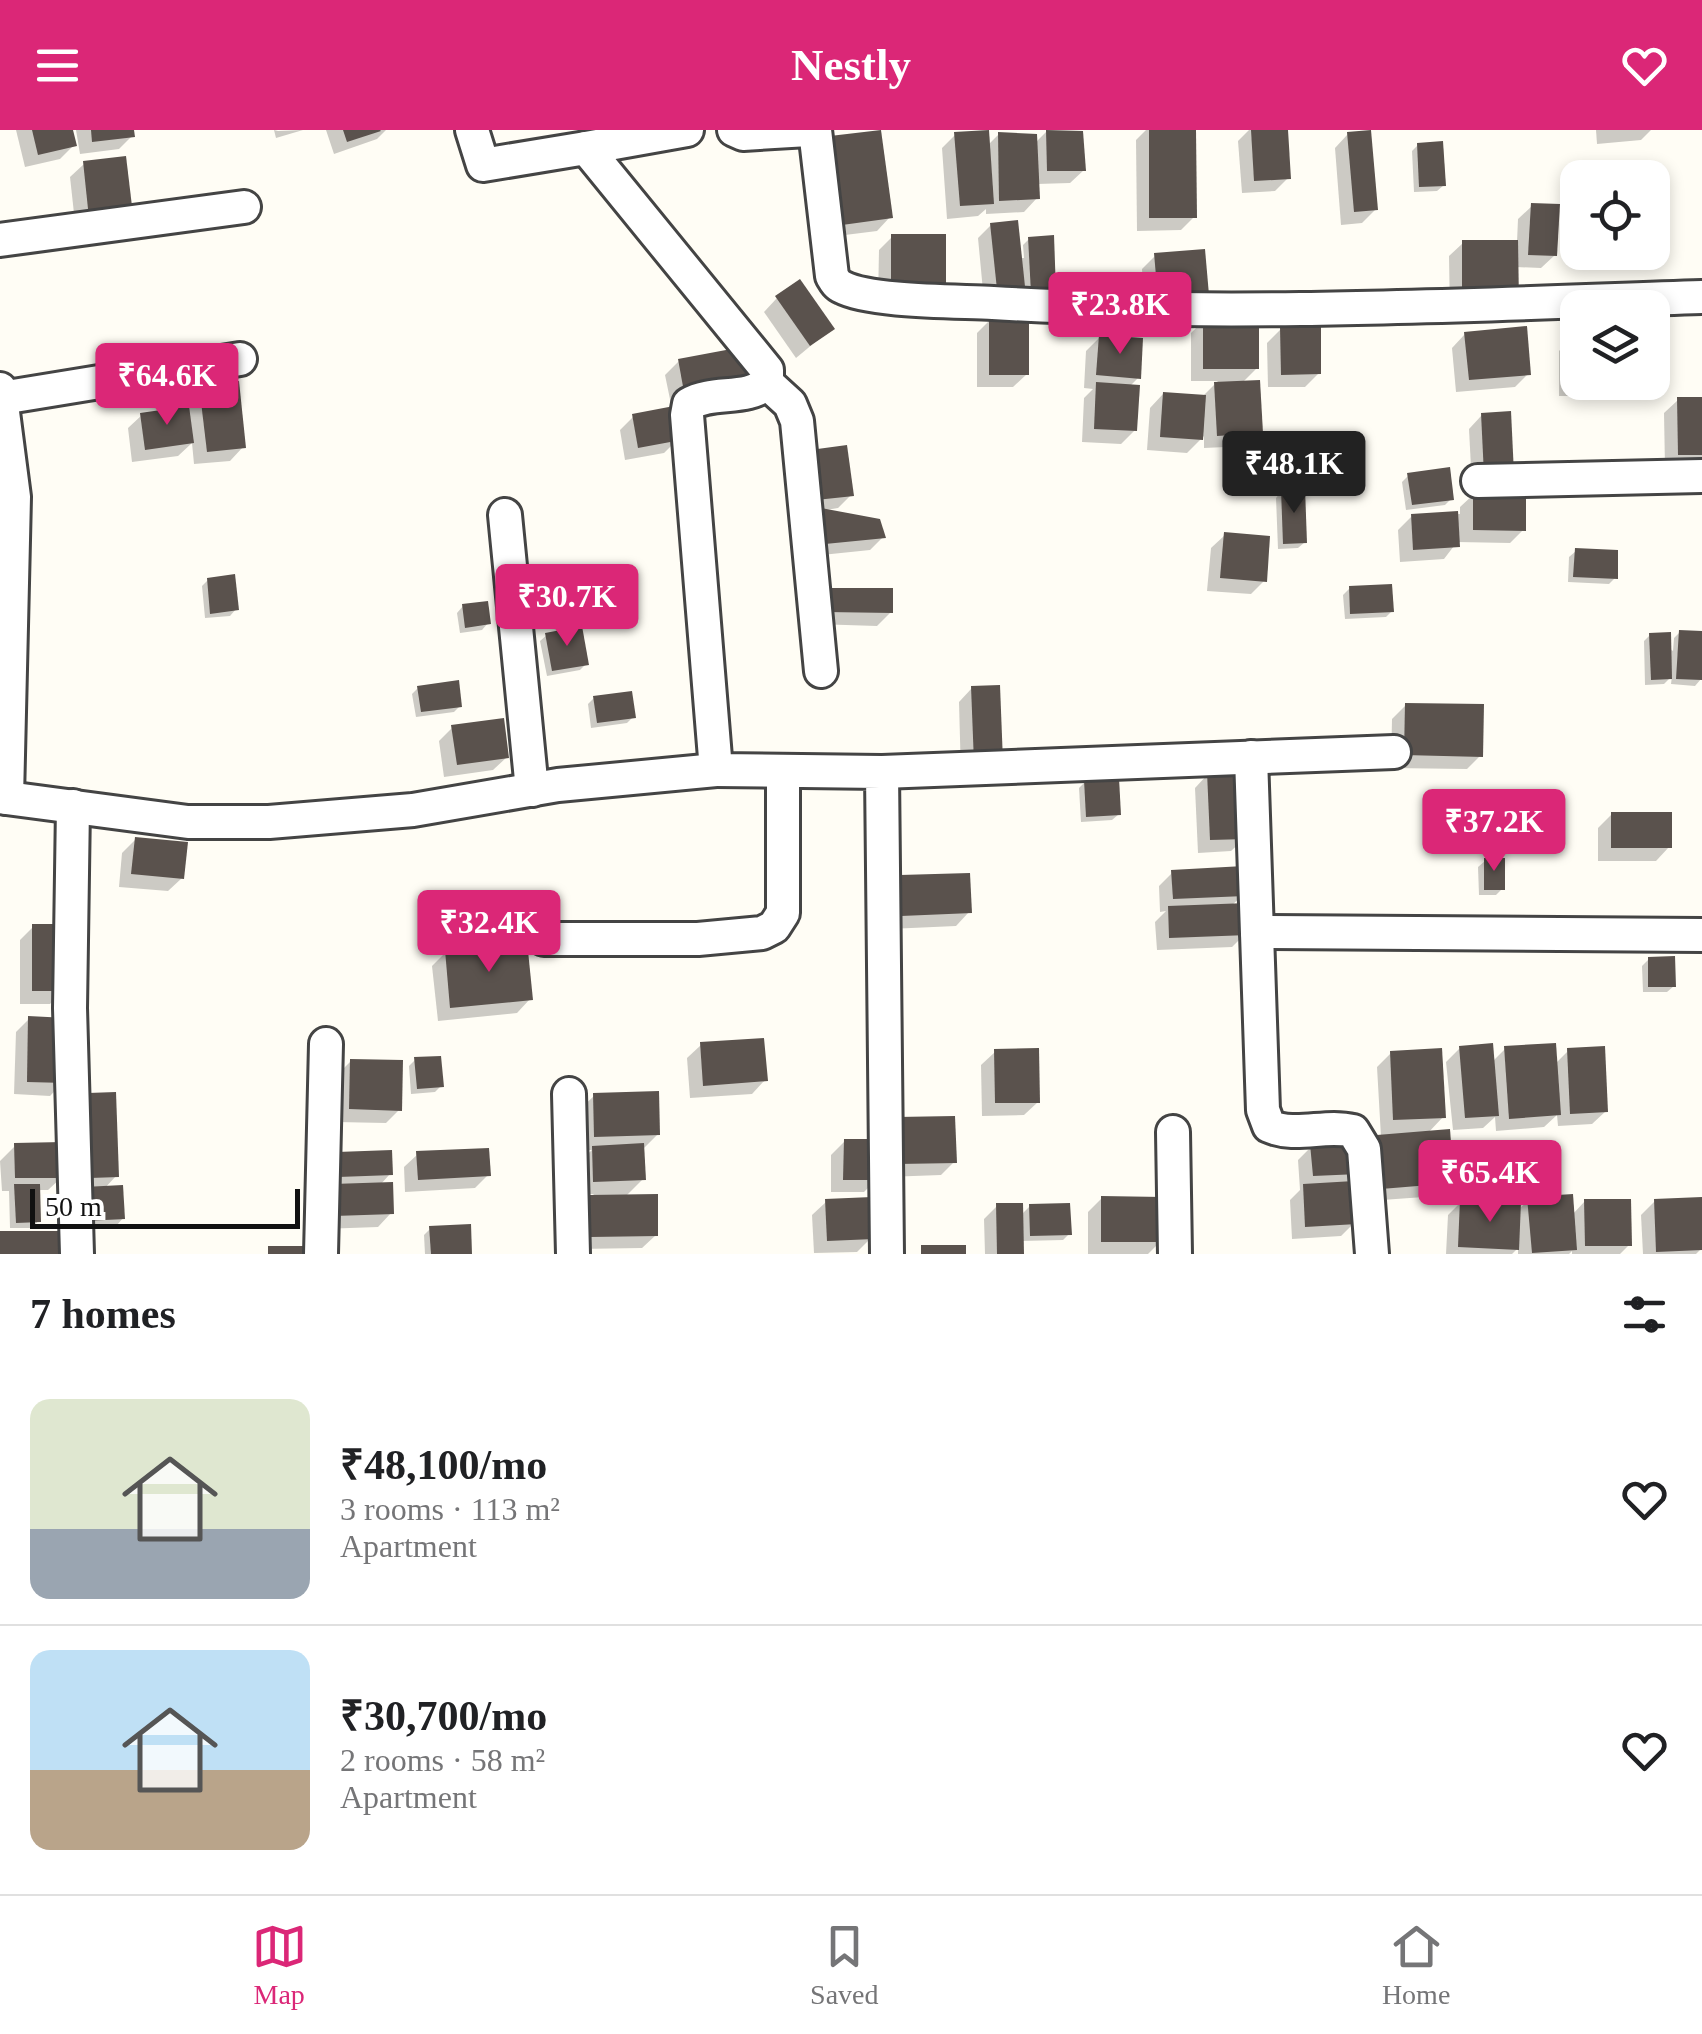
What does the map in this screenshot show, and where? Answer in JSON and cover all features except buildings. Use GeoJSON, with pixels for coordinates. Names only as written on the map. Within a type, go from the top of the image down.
{"type":"FeatureCollection","features":[{"type":"Feature","properties":{"kind":"street"},"geometry":{"type":"LineString","coordinates":[[472,130],[484,165],[687,130]]}},
{"type":"Feature","properties":{"kind":"street"},"geometry":{"type":"LineString","coordinates":[[734,130],[743,134],[812,130],[832,276],[839,286],[859,292],[1104,310],[1394,308],[1702,297]]}},
{"type":"Feature","properties":{"kind":"street"},"geometry":{"type":"LineString","coordinates":[[586,148],[767,370],[767,382],[759,390],[701,397],[689,404],[716,770]]}},
{"type":"Feature","properties":{"kind":"street"},"geometry":{"type":"LineString","coordinates":[[0,240],[244,206]]}},
{"type":"Feature","properties":{"kind":"street"},"geometry":{"type":"LineString","coordinates":[[240,359],[1,394],[14,497],[4,797],[188,822],[269,822],[412,810],[532,790],[716,770],[882,772],[1394,752]]}},
{"type":"Feature","properties":{"kind":"street"},"geometry":{"type":"LineString","coordinates":[[767,382],[790,404],[797,421],[820,671]]}},
{"type":"Feature","properties":{"kind":"street"},"geometry":{"type":"LineString","coordinates":[[1478,481],[1702,476]]}},
{"type":"Feature","properties":{"kind":"street"},"geometry":{"type":"LineString","coordinates":[[505,514],[532,790]]}},
{"type":"Feature","properties":{"kind":"street"},"geometry":{"type":"LineString","coordinates":[[1251,758],[1263,1110],[1270,1126],[1284,1132],[1335,1126],[1353,1131],[1364,1149],[1372,1254]]}},
{"type":"Feature","properties":{"kind":"street"},"geometry":{"type":"LineString","coordinates":[[544,939],[698,939],[762,933],[774,927],[783,913],[783,770]]}},
{"type":"Feature","properties":{"kind":"street"},"geometry":{"type":"LineString","coordinates":[[882,772],[887,1254]]}},
{"type":"Feature","properties":{"kind":"street"},"geometry":{"type":"LineString","coordinates":[[73,806],[70,1008],[76,1254]]}},
{"type":"Feature","properties":{"kind":"street"},"geometry":{"type":"LineString","coordinates":[[1257,932],[1702,935]]}},
{"type":"Feature","properties":{"kind":"street"},"geometry":{"type":"LineString","coordinates":[[321,1254],[326,1044]]}},
{"type":"Feature","properties":{"kind":"street"},"geometry":{"type":"LineString","coordinates":[[569,1094],[573,1254]]}},
{"type":"Feature","properties":{"kind":"street"},"geometry":{"type":"LineString","coordinates":[[1174,1132],[1175,1254]]}}]}
